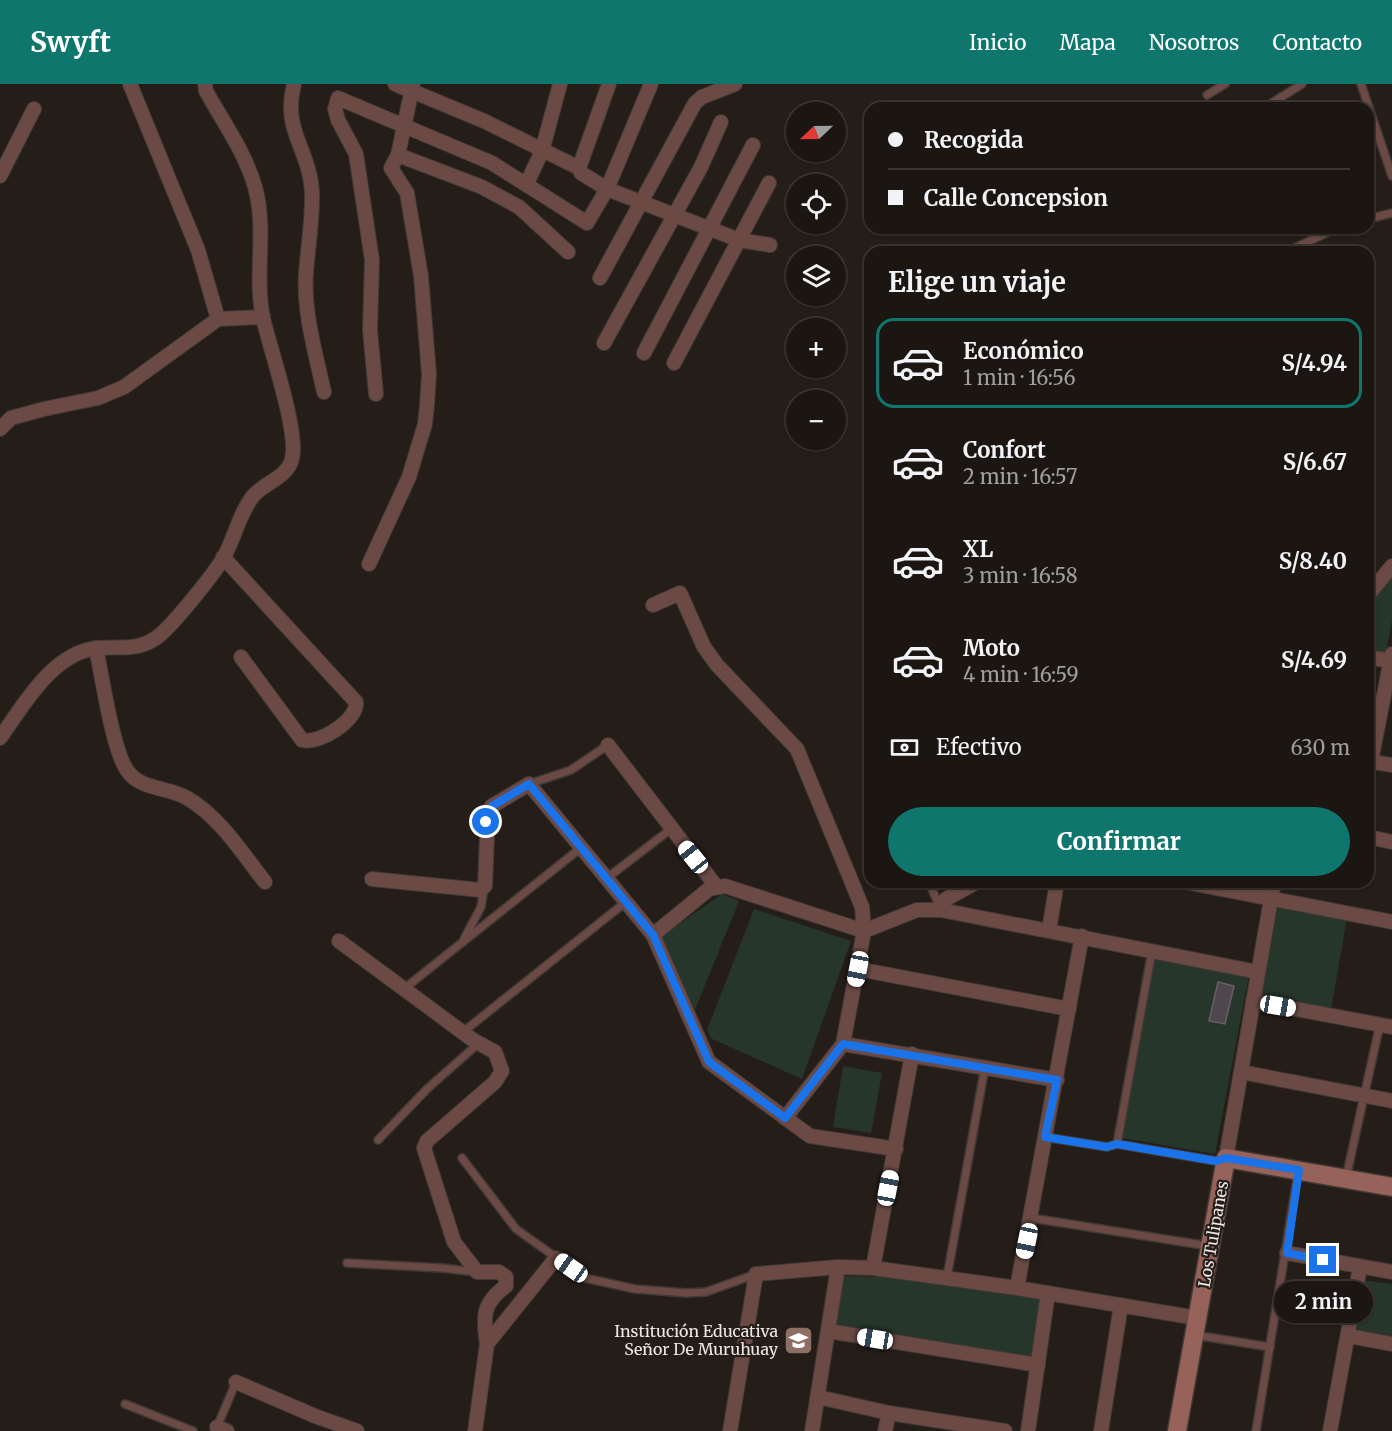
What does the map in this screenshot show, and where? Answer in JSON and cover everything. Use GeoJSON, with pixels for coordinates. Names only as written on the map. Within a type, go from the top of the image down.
{"type":"FeatureCollection","features":[{"type":"Feature","properties":{"kind":"street"},"geometry":{"type":"LineString","coordinates":[[130,84],[198,250],[218,319]]}},
{"type":"Feature","properties":{"kind":"street"},"geometry":{"type":"LineString","coordinates":[[0,738],[29,697],[67,660],[96,648],[128,649],[144,645],[161,634],[223,557],[254,494],[288,470],[292,460],[293,449],[282,393],[263,317],[260,279],[261,221],[255,187],[240,151],[206,91],[205,84]]}},
{"type":"Feature","properties":{"kind":"street"},"geometry":{"type":"LineString","coordinates":[[294,84],[290,118],[310,173],[312,192],[306,274],[311,321],[324,392]]}},
{"type":"Feature","properties":{"kind":"street"},"geometry":{"type":"LineString","coordinates":[[395,84],[412,88],[579,168],[581,173],[608,189],[739,240],[770,245]]}},
{"type":"Feature","properties":{"kind":"street"},"geometry":{"type":"LineString","coordinates":[[527,183],[542,151],[560,84]]}},
{"type":"Feature","properties":{"kind":"street"},"geometry":{"type":"LineString","coordinates":[[579,168],[609,84]]}},
{"type":"Feature","properties":{"kind":"street"},"geometry":{"type":"LineString","coordinates":[[376,394],[370,330],[372,260],[356,154],[338,120],[335,109],[338,98],[492,163],[527,183],[586,223],[608,189],[651,84]]}},
{"type":"Feature","properties":{"kind":"street"},"geometry":{"type":"LineString","coordinates":[[600,278],[695,103],[702,97],[735,84]]}},
{"type":"Feature","properties":{"kind":"street"},"geometry":{"type":"LineString","coordinates":[[369,564],[409,477],[422,434],[427,405],[429,374],[421,276],[406,193],[391,168],[398,155],[412,88]]}},
{"type":"Feature","properties":{"kind":"street"},"geometry":{"type":"LineString","coordinates":[[0,176],[34,109]]}},
{"type":"Feature","properties":{"kind":"street"},"geometry":{"type":"LineString","coordinates":[[604,343],[701,167],[721,122]]}},
{"type":"Feature","properties":{"kind":"street"},"geometry":{"type":"LineString","coordinates":[[644,353],[753,145]]}},
{"type":"Feature","properties":{"kind":"street"},"geometry":{"type":"LineString","coordinates":[[398,155],[482,187],[519,207],[568,252]]}},
{"type":"Feature","properties":{"kind":"street"},"geometry":{"type":"LineString","coordinates":[[675,363],[769,183]]}},
{"type":"Feature","properties":{"kind":"street"},"geometry":{"type":"LineString","coordinates":[[0,429],[11,418],[98,398],[124,387],[218,319],[263,317]]}},
{"type":"Feature","properties":{"kind":"street"},"geometry":{"type":"LineString","coordinates":[[223,557],[356,702],[357,710],[352,718],[318,740],[302,740],[241,657]]}},
{"type":"Feature","properties":{"kind":"street"},"geometry":{"type":"LineString","coordinates":[[1374,588],[1392,566]]}},
{"type":"Feature","properties":{"kind":"street"},"geometry":{"type":"LineString","coordinates":[[653,605],[680,593],[704,647],[717,665],[797,749],[862,908],[864,931],[843,1044],[785,1118]]}},
{"type":"Feature","properties":{"kind":"street"},"geometry":{"type":"LineString","coordinates":[[96,648],[120,753],[127,772],[146,785],[186,797],[207,812],[265,882]]}},
{"type":"Feature","properties":{"kind":"street"},"geometry":{"type":"LineString","coordinates":[[1374,657],[1391,658],[1374,738]]}},
{"type":"Feature","properties":{"kind":"street"},"geometry":{"type":"LineString","coordinates":[[608,745],[670,829],[716,886]]}},
{"type":"Feature","properties":{"kind":"street"},"geometry":{"type":"LineString","coordinates":[[1374,762],[1392,765]]}},
{"type":"Feature","properties":{"kind":"street"},"geometry":{"type":"LineString","coordinates":[[372,879],[480,890],[485,886],[488,812],[492,806],[529,784],[653,935],[709,1062],[810,1136],[896,1149]]}},
{"type":"Feature","properties":{"kind":"street"},"geometry":{"type":"LineString","coordinates":[[1374,838],[1392,842]]}},
{"type":"Feature","properties":{"kind":"street"},"geometry":{"type":"LineString","coordinates":[[653,935],[716,886],[732,886],[864,931],[917,910],[941,910],[1258,972]]}},
{"type":"Feature","properties":{"kind":"street"},"geometry":{"type":"LineString","coordinates":[[941,910],[946,899],[966,888]]}},
{"type":"Feature","properties":{"kind":"street"},"geometry":{"type":"LineString","coordinates":[[1048,930],[1056,888]]}},
{"type":"Feature","properties":{"kind":"street"},"geometry":{"type":"LineString","coordinates":[[1220,888],[1392,922]]}},
{"type":"Feature","properties":{"kind":"street","name":"Los Tulipanes"},"geometry":{"type":"LineString","coordinates":[[1177,1431],[1273,888]]}},
{"type":"Feature","properties":{"kind":"street"},"geometry":{"type":"LineString","coordinates":[[1017,1288],[1082,936]]}},
{"type":"Feature","properties":{"kind":"street"},"geometry":{"type":"LineString","coordinates":[[339,941],[462,1032],[495,1052],[502,1071],[500,1077],[427,1141],[424,1148],[454,1242],[477,1272],[499,1272],[506,1277],[506,1286],[492,1296],[483,1318],[487,1344],[475,1431]]}},
{"type":"Feature","properties":{"kind":"street"},"geometry":{"type":"LineString","coordinates":[[858,969],[1069,1009]]}},
{"type":"Feature","properties":{"kind":"street"},"geometry":{"type":"LineString","coordinates":[[1253,1001],[1386,1026]]}},
{"type":"Feature","properties":{"kind":"street"},"geometry":{"type":"LineString","coordinates":[[843,1044],[1057,1080]]}},
{"type":"Feature","properties":{"kind":"street"},"geometry":{"type":"LineString","coordinates":[[873,1268],[912,1054]]}},
{"type":"Feature","properties":{"kind":"street"},"geometry":{"type":"LineString","coordinates":[[1241,1072],[1392,1101]]}},
{"type":"Feature","properties":{"kind":"street"},"geometry":{"type":"LineString","coordinates":[[1226,1158],[1392,1187]]}},
{"type":"Feature","properties":{"kind":"street"},"geometry":{"type":"LineString","coordinates":[[1287,1253],[1392,1272]]}},
{"type":"Feature","properties":{"kind":"street"},"geometry":{"type":"LineString","coordinates":[[487,1344],[556,1258]]}},
{"type":"Feature","properties":{"kind":"street"},"geometry":{"type":"LineString","coordinates":[[812,1431],[838,1267]]}},
{"type":"Feature","properties":{"kind":"street"},"geometry":{"type":"LineString","coordinates":[[730,1431],[756,1274],[838,1267],[873,1268],[947,1277],[1121,1305],[1196,1327]]}},
{"type":"Feature","properties":{"kind":"street"},"geometry":{"type":"LineString","coordinates":[[1330,1431],[1360,1267]]}},
{"type":"Feature","properties":{"kind":"street"},"geometry":{"type":"LineString","coordinates":[[1028,1431],[1048,1293]]}},
{"type":"Feature","properties":{"kind":"street"},"geometry":{"type":"LineString","coordinates":[[1101,1431],[1121,1305]]}},
{"type":"Feature","properties":{"kind":"street"},"geometry":{"type":"LineString","coordinates":[[828,1331],[1038,1365]]}},
{"type":"Feature","properties":{"kind":"street"},"geometry":{"type":"LineString","coordinates":[[1349,1336],[1392,1344]]}},
{"type":"Feature","properties":{"kind":"street"},"geometry":{"type":"LineString","coordinates":[[236,1382],[315,1416],[357,1431]]}},
{"type":"Feature","properties":{"kind":"street"},"geometry":{"type":"LineString","coordinates":[[818,1397],[957,1427],[1005,1431]]}},
{"type":"Feature","properties":{"kind":"street"},"geometry":{"type":"LineString","coordinates":[[885,1431],[889,1413]]}},
{"type":"Feature","properties":{"kind":"lane"},"geometry":{"type":"LineString","coordinates":[[1208,95],[1225,84]]}},
{"type":"Feature","properties":{"kind":"lane"},"geometry":{"type":"LineString","coordinates":[[1274,102],[1302,84]]}},
{"type":"Feature","properties":{"kind":"lane"},"geometry":{"type":"LineString","coordinates":[[1361,84],[1367,102]]}},
{"type":"Feature","properties":{"kind":"lane"},"geometry":{"type":"LineString","coordinates":[[1374,123],[1392,176]]}},
{"type":"Feature","properties":{"kind":"lane"},"geometry":{"type":"LineString","coordinates":[[1374,218],[1392,213]]}},
{"type":"Feature","properties":{"kind":"lane"},"geometry":{"type":"LineString","coordinates":[[1299,246],[1324,234]]}},
{"type":"Feature","properties":{"kind":"lane"},"geometry":{"type":"LineString","coordinates":[[529,784],[571,770],[608,745]]}},
{"type":"Feature","properties":{"kind":"lane"},"geometry":{"type":"LineString","coordinates":[[608,878],[670,829]]}},
{"type":"Feature","properties":{"kind":"lane"},"geometry":{"type":"LineString","coordinates":[[405,988],[582,847]]}},
{"type":"Feature","properties":{"kind":"lane"},"geometry":{"type":"LineString","coordinates":[[462,942],[481,907],[485,886]]}},
{"type":"Feature","properties":{"kind":"lane"},"geometry":{"type":"LineString","coordinates":[[932,888],[941,910]]}},
{"type":"Feature","properties":{"kind":"lane"},"geometry":{"type":"LineString","coordinates":[[462,1032],[627,901]]}},
{"type":"Feature","properties":{"kind":"lane"},"geometry":{"type":"LineString","coordinates":[[1117,1144],[1152,950]]}},
{"type":"Feature","properties":{"kind":"lane"},"geometry":{"type":"LineString","coordinates":[[1346,1178],[1364,1096],[1386,1026]]}},
{"type":"Feature","properties":{"kind":"lane"},"geometry":{"type":"LineString","coordinates":[[378,1140],[428,1088],[479,1043]]}},
{"type":"Feature","properties":{"kind":"lane"},"geometry":{"type":"LineString","coordinates":[[947,1277],[985,1067]]}},
{"type":"Feature","properties":{"kind":"lane"},"geometry":{"type":"LineString","coordinates":[[1045,1137],[1107,1147],[1117,1144],[1216,1161],[1226,1158]]}},
{"type":"Feature","properties":{"kind":"lane"},"geometry":{"type":"LineString","coordinates":[[462,1158],[516,1229],[585,1278],[635,1288],[686,1293],[706,1292],[756,1274]]}},
{"type":"Feature","properties":{"kind":"lane"},"geometry":{"type":"LineString","coordinates":[[1256,1431],[1299,1170]]}},
{"type":"Feature","properties":{"kind":"lane"},"geometry":{"type":"LineString","coordinates":[[1031,1218],[1210,1246]]}},
{"type":"Feature","properties":{"kind":"lane"},"geometry":{"type":"LineString","coordinates":[[347,1263],[477,1272]]}},
{"type":"Feature","properties":{"kind":"lane"},"geometry":{"type":"LineString","coordinates":[[1196,1327],[1269,1347]]}},
{"type":"Feature","properties":{"kind":"lane"},"geometry":{"type":"LineString","coordinates":[[222,1429],[236,1382]]}},
{"type":"Feature","properties":{"kind":"lane"},"geometry":{"type":"LineString","coordinates":[[125,1404],[193,1431]]}},
{"type":"Feature","properties":{"kind":"green space"},"geometry":{"type":"Polygon","coordinates":[[[1392,571],[1392,620],[1385,658],[1374,655],[1374,594],[1392,571]]]}},
{"type":"Feature","properties":{"kind":"green space"},"geometry":{"type":"Polygon","coordinates":[[[722,894],[739,901],[695,1010],[659,938],[722,894]]]}},
{"type":"Feature","properties":{"kind":"green space"},"geometry":{"type":"Polygon","coordinates":[[[1278,907],[1347,918],[1331,1010],[1260,1000],[1278,907]]]}},
{"type":"Feature","properties":{"kind":"green space"},"geometry":{"type":"Polygon","coordinates":[[[754,909],[851,941],[802,1079],[712,1039],[707,1030],[754,909]]]}},
{"type":"Feature","properties":{"kind":"green space"},"geometry":{"type":"Polygon","coordinates":[[[1155,957],[1249,975],[1215,1154],[1122,1138],[1155,957]]]}},
{"type":"Feature","properties":{"kind":"green space"},"geometry":{"type":"Polygon","coordinates":[[[843,1066],[882,1073],[871,1133],[833,1127],[843,1066]]]}},
{"type":"Feature","properties":{"kind":"green space"},"geometry":{"type":"Polygon","coordinates":[[[838,1276],[897,1277],[1043,1298],[1035,1359],[831,1326],[838,1276]]]}},
{"type":"Feature","properties":{"kind":"green space"},"geometry":{"type":"Polygon","coordinates":[[[1362,1280],[1392,1284],[1392,1336],[1355,1329],[1362,1280]]]}},
{"type":"Feature","properties":{"kind":"building"},"geometry":{"type":"Polygon","coordinates":[[[1218,982],[1234,986],[1225,1024],[1209,1021],[1218,982]]]}},
{"type":"Feature","properties":{"kind":"place","name":"Institución Educativa Señor De Muruhuay"},"geometry":{"type":"Point","coordinates":[799,1340]}},
{"type":"Feature","properties":{"kind":"route"},"geometry":{"type":"LineString","coordinates":[[486,822],[492,806],[529,784],[653,935],[709,1062],[785,1118],[843,1044],[1057,1080],[1045,1137],[1107,1147],[1117,1144],[1216,1161],[1226,1158],[1299,1170],[1287,1253],[1323,1260]]}}]}
